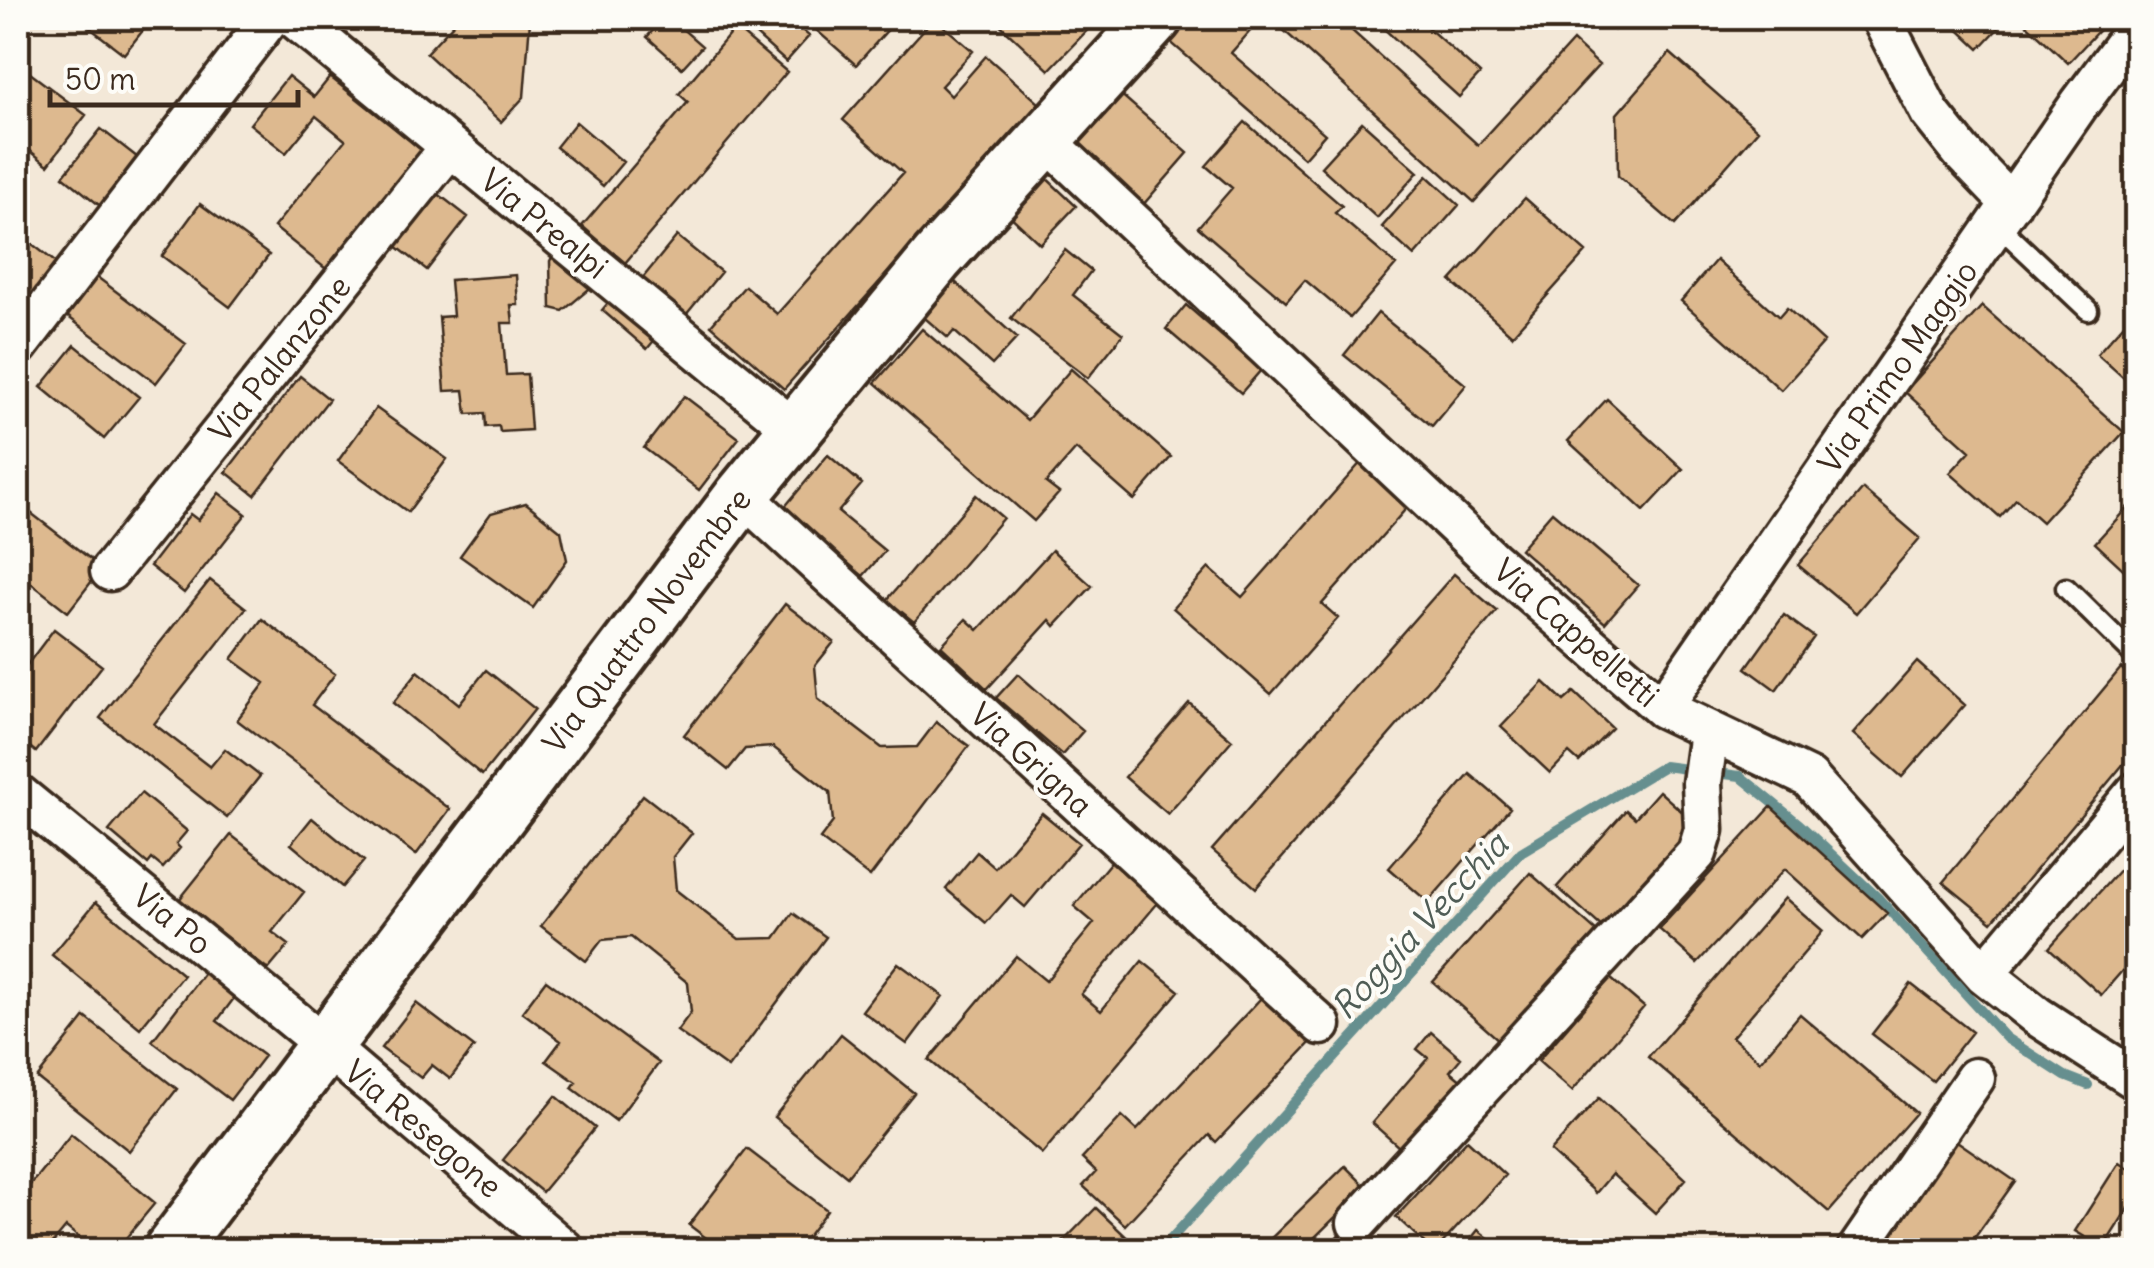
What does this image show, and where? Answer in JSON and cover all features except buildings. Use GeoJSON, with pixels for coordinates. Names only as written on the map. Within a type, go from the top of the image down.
{"type":"FeatureCollection","features":[{"type":"Feature","properties":{"kind":"street"},"geometry":{"type":"LineString","coordinates":[[18,346],[270,18]]}},
{"type":"Feature","properties":{"kind":"street","name":"Via Prealpi"},"geometry":{"type":"LineString","coordinates":[[294,18],[796,430]]}},
{"type":"Feature","properties":{"kind":"street","name":"Via Quattro Novembre"},"geometry":{"type":"LineString","coordinates":[[171,1250],[742,494],[937,258],[1155,18]]}},
{"type":"Feature","properties":{"kind":"street"},"geometry":{"type":"LineString","coordinates":[[1881,18],[1930,113],[2004,214]]}},
{"type":"Feature","properties":{"kind":"street","name":"Via Primo Maggio"},"geometry":{"type":"LineString","coordinates":[[1662,708],[2136,28]]}},
{"type":"Feature","properties":{"kind":"street","name":"Via Cappelletti"},"geometry":{"type":"LineString","coordinates":[[1045,139],[1492,560],[1662,708],[1705,756],[1790,766],[1818,786],[1984,974],[2037,1016],[2136,1080]]}},
{"type":"Feature","properties":{"kind":"street","name":"Via Palanzone"},"geometry":{"type":"LineString","coordinates":[[110,571],[450,147]]}},
{"type":"Feature","properties":{"kind":"street","name":"Via Grigna"},"geometry":{"type":"LineString","coordinates":[[742,494],[1321,1024]]}},
{"type":"Feature","properties":{"kind":"street"},"geometry":{"type":"LineString","coordinates":[[1357,1223],[1692,860],[1703,838],[1705,756]]}},
{"type":"Feature","properties":{"kind":"street"},"geometry":{"type":"LineString","coordinates":[[1984,974],[2136,792]]}},
{"type":"Feature","properties":{"kind":"street","name":"Via Po"},"geometry":{"type":"LineString","coordinates":[[18,794],[326,1046]]}},
{"type":"Feature","properties":{"kind":"street","name":"Via Resegone"},"geometry":{"type":"LineString","coordinates":[[326,1046],[565,1250]]}},
{"type":"Feature","properties":{"kind":"street"},"geometry":{"type":"LineString","coordinates":[[1856,1250],[1975,1078]]}},
{"type":"Feature","properties":{"kind":"lane"},"geometry":{"type":"LineString","coordinates":[[2004,214],[2088,310]]}},
{"type":"Feature","properties":{"kind":"lane"},"geometry":{"type":"LineString","coordinates":[[2066,588],[2136,658]]}},
{"type":"Feature","properties":{"kind":"waterway","name":"Roggia Vecchia"},"geometry":{"type":"LineString","coordinates":[[1161,1250],[1521,852],[1664,766],[1740,776],[1799,824],[1879,899],[2006,1038],[2065,1076],[2088,1085]]}}]}
